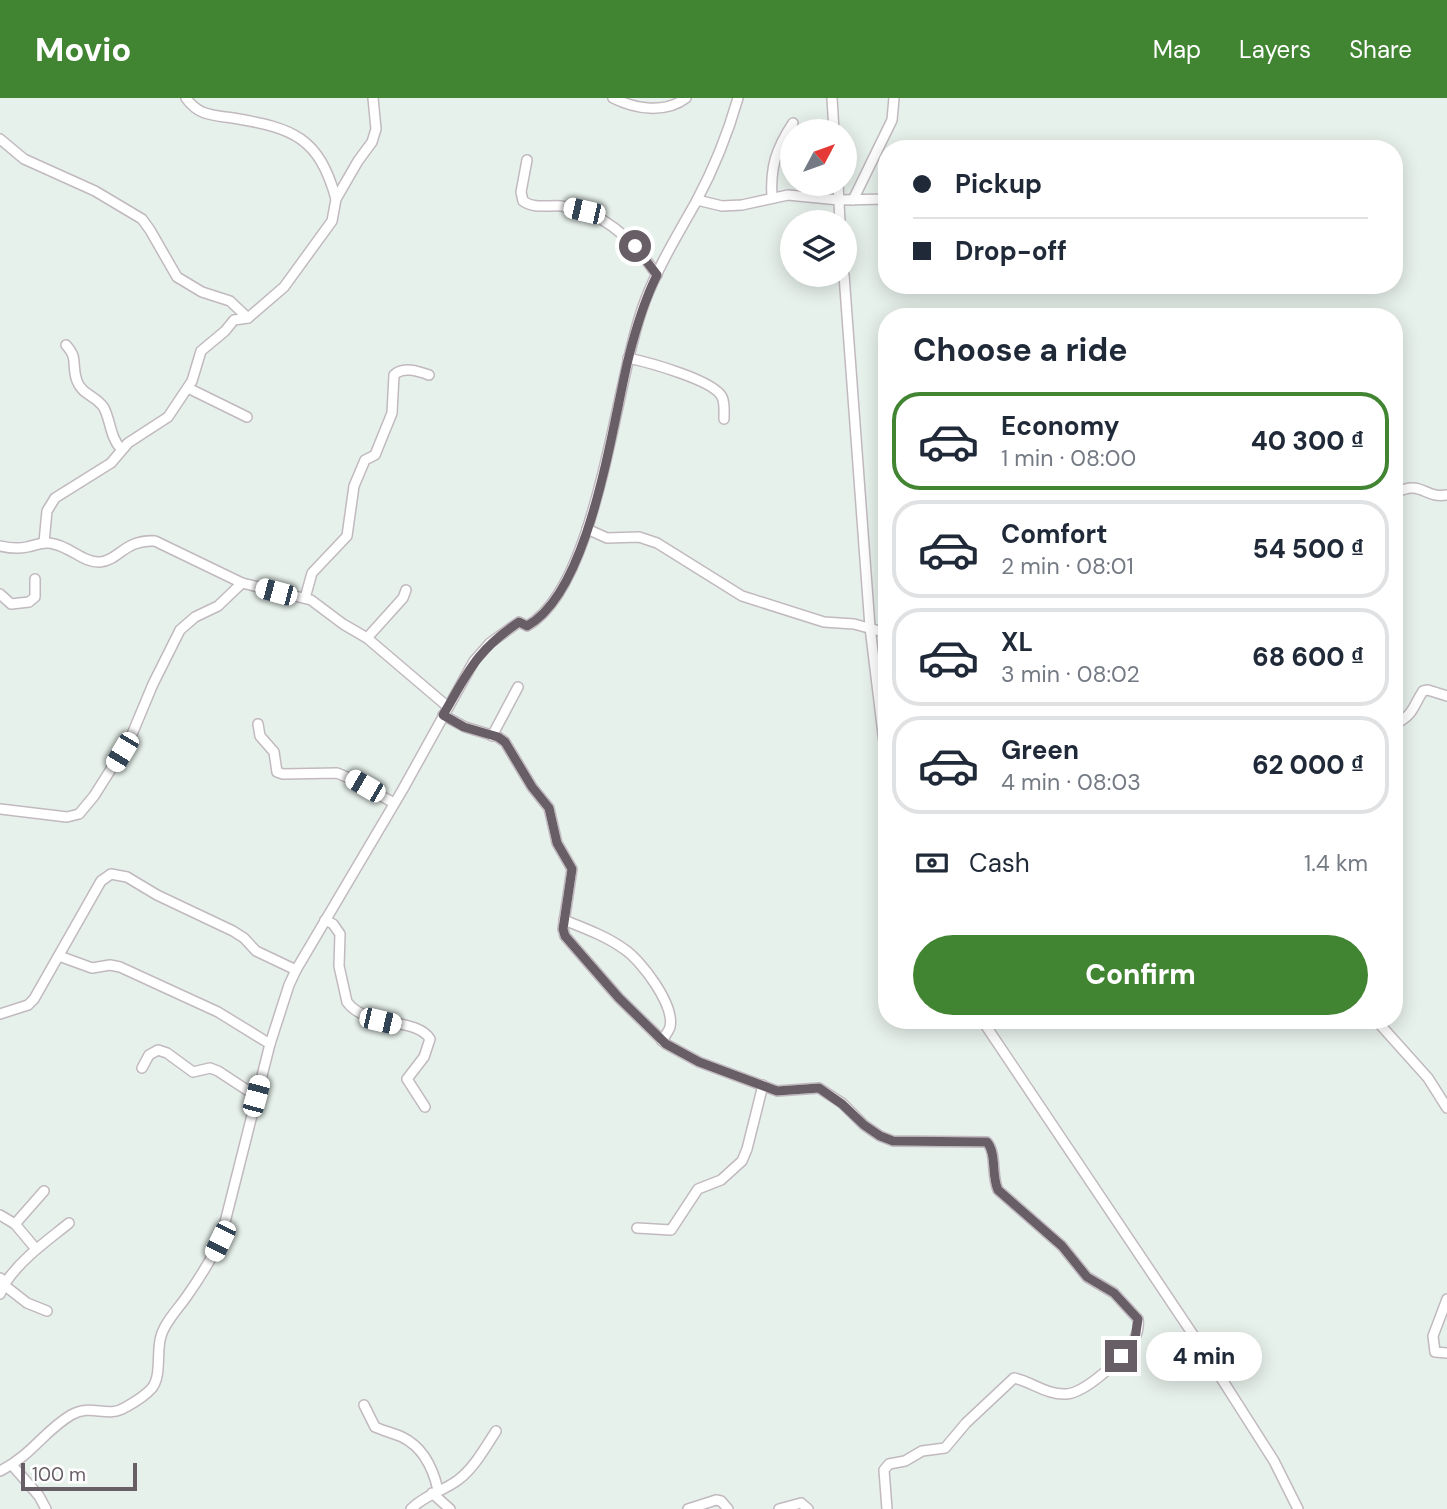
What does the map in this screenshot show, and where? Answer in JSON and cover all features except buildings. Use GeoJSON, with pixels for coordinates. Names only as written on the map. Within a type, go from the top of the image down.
{"type":"FeatureCollection","features":[{"type":"Feature","properties":{"kind":"street"},"geometry":{"type":"LineString","coordinates":[[186,98],[198,112],[273,127],[303,139],[319,155],[328,172],[336,199]]}},
{"type":"Feature","properties":{"kind":"street"},"geometry":{"type":"LineString","coordinates":[[44,542],[47,511],[55,498],[111,463],[121,449],[168,417],[188,388],[201,351],[234,320],[247,318],[284,287],[315,246],[332,221],[336,199],[372,142],[376,129],[373,98]]}},
{"type":"Feature","properties":{"kind":"street"},"geometry":{"type":"LineString","coordinates":[[613,98],[643,108],[666,108],[686,98]]}},
{"type":"Feature","properties":{"kind":"street"},"geometry":{"type":"LineString","coordinates":[[0,1471],[26,1456],[63,1420],[74,1413],[86,1409],[117,1412],[143,1397],[152,1387],[156,1379],[158,1349],[163,1331],[220,1241],[270,1044],[296,970],[474,661],[490,643],[519,622],[527,626],[546,612],[578,558],[606,460],[628,358],[644,304],[697,200],[738,98]]}},
{"type":"Feature","properties":{"kind":"street"},"geometry":{"type":"LineString","coordinates":[[832,98],[833,119]]}},
{"type":"Feature","properties":{"kind":"street"},"geometry":{"type":"LineString","coordinates":[[882,140],[892,120],[894,98]]}},
{"type":"Feature","properties":{"kind":"street"},"geometry":{"type":"LineString","coordinates":[[0,139],[24,159],[95,191],[142,219],[177,277],[202,292],[230,301],[247,318]]}},
{"type":"Feature","properties":{"kind":"street"},"geometry":{"type":"LineString","coordinates":[[772,198],[770,174],[780,146]]}},
{"type":"Feature","properties":{"kind":"street"},"geometry":{"type":"LineString","coordinates":[[853,200],[878,149]]}},
{"type":"Feature","properties":{"kind":"street"},"geometry":{"type":"LineString","coordinates":[[527,160],[521,192],[523,201],[533,206],[562,206],[584,211],[607,223],[625,234],[657,275]]}},
{"type":"Feature","properties":{"kind":"street"},"geometry":{"type":"LineString","coordinates":[[697,200],[722,206],[788,195],[839,200],[878,199]]}},
{"type":"Feature","properties":{"kind":"street"},"geometry":{"type":"LineString","coordinates":[[839,196],[840,210]]}},
{"type":"Feature","properties":{"kind":"street"},"geometry":{"type":"LineString","coordinates":[[845,287],[870,627],[878,693]]}},
{"type":"Feature","properties":{"kind":"street"},"geometry":{"type":"LineString","coordinates":[[66,345],[75,357],[76,381],[84,393],[104,407],[111,434],[121,449]]}},
{"type":"Feature","properties":{"kind":"street"},"geometry":{"type":"LineString","coordinates":[[628,358],[663,367],[714,389],[723,399],[724,419]]}},
{"type":"Feature","properties":{"kind":"street"},"geometry":{"type":"LineString","coordinates":[[305,597],[312,573],[347,536],[354,486],[365,460],[375,455],[391,413],[394,375],[406,370],[429,375]]}},
{"type":"Feature","properties":{"kind":"street"},"geometry":{"type":"LineString","coordinates":[[188,388],[247,417]]}},
{"type":"Feature","properties":{"kind":"street"},"geometry":{"type":"LineString","coordinates":[[1403,490],[1419,487],[1433,495],[1447,495]]}},
{"type":"Feature","properties":{"kind":"street"},"geometry":{"type":"LineString","coordinates":[[587,529],[607,538],[639,537],[657,543],[742,596],[824,622],[878,630]]}},
{"type":"Feature","properties":{"kind":"street"},"geometry":{"type":"LineString","coordinates":[[0,546],[26,548],[44,542],[56,544],[98,562],[107,561],[132,544],[155,541],[242,583],[305,597],[325,609],[360,636],[367,638],[464,727],[505,742],[532,787],[549,808],[557,843],[572,869],[563,929],[569,943],[662,1041],[699,1062],[763,1085],[785,1091],[819,1088],[842,1104],[864,1125],[893,1141],[987,1142],[991,1147],[998,1190],[1062,1246],[1087,1277],[1114,1293],[1138,1319],[1135,1339],[1106,1370],[1076,1392],[1050,1392],[1014,1378],[966,1423],[944,1448],[922,1451],[905,1461],[889,1464],[884,1470],[887,1509]]}},
{"type":"Feature","properties":{"kind":"street"},"geometry":{"type":"LineString","coordinates":[[0,594],[10,604],[29,602],[35,596],[35,579]]}},
{"type":"Feature","properties":{"kind":"street"},"geometry":{"type":"LineString","coordinates":[[0,809],[67,817],[79,814],[94,796],[130,739],[180,630],[194,617],[218,606],[242,583]]}},
{"type":"Feature","properties":{"kind":"street"},"geometry":{"type":"LineString","coordinates":[[367,638],[403,598],[406,590]]}},
{"type":"Feature","properties":{"kind":"street"},"geometry":{"type":"LineString","coordinates":[[492,736],[518,687]]}},
{"type":"Feature","properties":{"kind":"street"},"geometry":{"type":"LineString","coordinates":[[1403,720],[1414,710],[1423,691],[1447,696]]}},
{"type":"Feature","properties":{"kind":"street"},"geometry":{"type":"LineString","coordinates":[[258,724],[260,736],[274,752],[277,772],[337,774],[394,803]]}},
{"type":"Feature","properties":{"kind":"street"},"geometry":{"type":"LineString","coordinates":[[0,1014],[28,1005],[60,956],[101,881],[106,876],[119,874],[233,931],[256,951],[296,970]]}},
{"type":"Feature","properties":{"kind":"street"},"geometry":{"type":"LineString","coordinates":[[325,920],[333,924],[340,934],[339,966],[347,1002],[351,1007],[380,1021],[424,1031],[430,1040],[424,1057],[407,1079],[425,1107]]}},
{"type":"Feature","properties":{"kind":"street"},"geometry":{"type":"LineString","coordinates":[[564,920],[623,948],[644,970],[659,989],[669,1010],[670,1027],[662,1041]]}},
{"type":"Feature","properties":{"kind":"street"},"geometry":{"type":"LineString","coordinates":[[60,956],[92,968],[110,965],[120,967],[218,1012],[270,1044]]}},
{"type":"Feature","properties":{"kind":"street"},"geometry":{"type":"LineString","coordinates":[[988,1029],[1202,1348],[1274,1461],[1298,1509]]}},
{"type":"Feature","properties":{"kind":"street"},"geometry":{"type":"LineString","coordinates":[[1384,1029],[1428,1078],[1447,1108]]}},
{"type":"Feature","properties":{"kind":"street"},"geometry":{"type":"LineString","coordinates":[[142,1068],[149,1055],[158,1050],[167,1053],[193,1072],[210,1068],[218,1071],[256,1096]]}},
{"type":"Feature","properties":{"kind":"street"},"geometry":{"type":"LineString","coordinates":[[637,1228],[671,1230],[698,1189],[721,1180],[736,1167],[747,1149],[763,1085]]}},
{"type":"Feature","properties":{"kind":"street"},"geometry":{"type":"LineString","coordinates":[[15,1224],[44,1191]]}},
{"type":"Feature","properties":{"kind":"street"},"geometry":{"type":"LineString","coordinates":[[0,1216],[15,1224],[36,1249]]}},
{"type":"Feature","properties":{"kind":"street"},"geometry":{"type":"LineString","coordinates":[[47,1311],[27,1303],[3,1285],[36,1249],[69,1223]]}},
{"type":"Feature","properties":{"kind":"street"},"geometry":{"type":"LineString","coordinates":[[1447,1299],[1433,1336],[1436,1352],[1447,1353]]}},
{"type":"Feature","properties":{"kind":"street"},"geometry":{"type":"LineString","coordinates":[[364,1405],[376,1427],[400,1436],[416,1446],[428,1462],[435,1491],[450,1509]]}},
{"type":"Feature","properties":{"kind":"street"},"geometry":{"type":"LineString","coordinates":[[411,1509],[435,1491],[459,1480],[474,1464],[496,1432]]}},
{"type":"Feature","properties":{"kind":"street"},"geometry":{"type":"LineString","coordinates":[[12,1465],[39,1496],[46,1509]]}},
{"type":"Feature","properties":{"kind":"street"},"geometry":{"type":"LineString","coordinates":[[688,1509],[716,1500],[721,1501],[728,1509]]}},
{"type":"Feature","properties":{"kind":"street"},"geometry":{"type":"LineString","coordinates":[[779,1509],[801,1503],[808,1509]]}},
{"type":"Feature","properties":{"kind":"route"},"geometry":{"type":"LineString","coordinates":[[635,246],[657,275],[644,304],[628,358],[606,460],[578,558],[565,586],[538,620],[527,626],[519,622],[490,643],[474,661],[443,715],[464,727],[498,737],[505,742],[532,787],[549,808],[557,843],[572,869],[563,929],[565,936],[645,1025],[662,1041],[684,1055],[724,1072],[777,1091],[819,1088],[842,1104],[864,1125],[893,1141],[987,1142],[991,1147],[998,1190],[1062,1246],[1087,1277],[1114,1293],[1135,1314],[1139,1324],[1135,1339],[1121,1356]]}}]}
